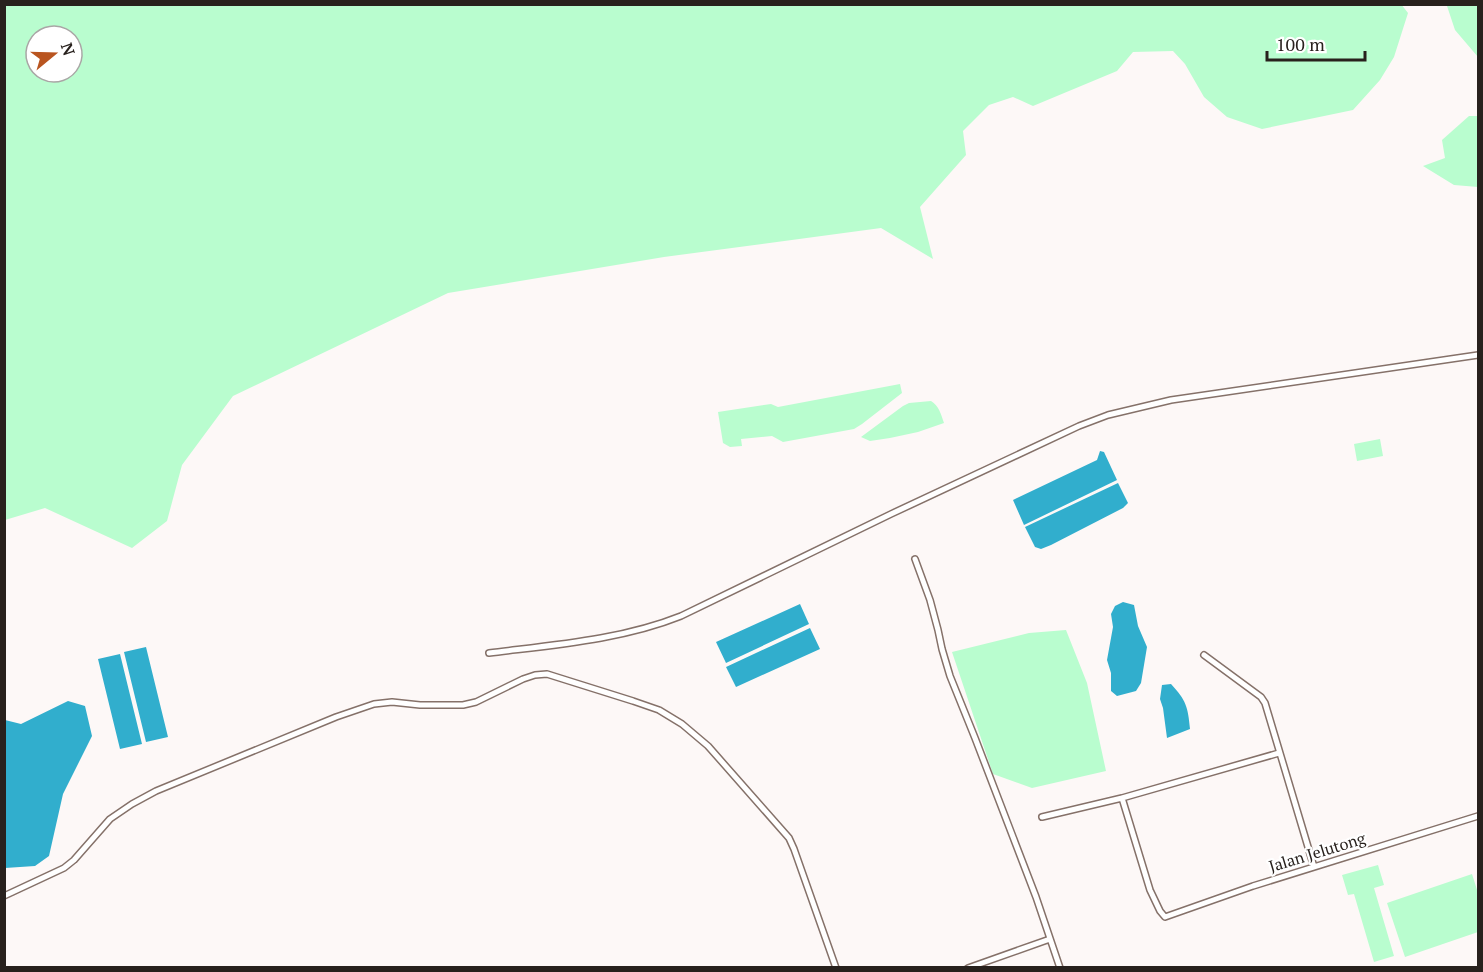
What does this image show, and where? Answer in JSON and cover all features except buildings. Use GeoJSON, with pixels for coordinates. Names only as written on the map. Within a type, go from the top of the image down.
{"type":"FeatureCollection","features":[{"type":"Feature","properties":{"kind":"street"},"geometry":{"type":"LineString","coordinates":[[489,653],[611,636],[662,624],[1079,426],[1108,416],[1171,400],[1479,356]]}},
{"type":"Feature","properties":{"kind":"street"},"geometry":{"type":"LineString","coordinates":[[915,559],[939,630],[950,676],[1060,968]]}},
{"type":"Feature","properties":{"kind":"street"},"geometry":{"type":"LineString","coordinates":[[1204,655],[1261,697],[1268,709],[1314,867]]}},
{"type":"Feature","properties":{"kind":"street"},"geometry":{"type":"LineString","coordinates":[[4,896],[64,868],[74,860],[110,819],[148,795],[336,717],[374,704],[392,702],[420,705],[463,705],[476,702],[523,679],[547,674],[659,710],[682,724],[708,746],[789,838],[836,968]]}},
{"type":"Feature","properties":{"kind":"street"},"geometry":{"type":"LineString","coordinates":[[1042,817],[1122,798],[1280,753]]}},
{"type":"Feature","properties":{"kind":"street","name":"Jalan Jelutong"},"geometry":{"type":"LineString","coordinates":[[1122,798],[1150,890],[1165,917],[1253,886],[1479,816]]}},
{"type":"Feature","properties":{"kind":"street"},"geometry":{"type":"LineString","coordinates":[[968,968],[1050,939]]}},
{"type":"Feature","properties":{"kind":"green space"},"geometry":{"type":"Polygon","coordinates":[[[1401,4],[1408,13],[1394,57],[1380,80],[1353,110],[1262,129],[1227,117],[1204,97],[1185,64],[1173,51],[1133,52],[1117,71],[1033,106],[1013,97],[989,105],[963,131],[966,155],[920,207],[933,259],[881,228],[664,257],[448,293],[233,396],[182,465],[167,521],[132,548],[45,508],[5,520],[5,5],[1401,4]]]}},
{"type":"Feature","properties":{"kind":"green space"},"geometry":{"type":"Polygon","coordinates":[[[1448,5],[1478,5],[1478,57],[1455,30],[1448,5]]]}},
{"type":"Feature","properties":{"kind":"green space"},"geometry":{"type":"Polygon","coordinates":[[[1469,116],[1478,116],[1478,187],[1454,185],[1423,166],[1445,158],[1442,140],[1469,116]]]}},
{"type":"Feature","properties":{"kind":"green space"},"geometry":{"type":"Polygon","coordinates":[[[900,384],[902,393],[854,429],[783,442],[772,436],[741,439],[742,446],[730,447],[723,443],[718,412],[771,404],[778,407],[900,384]]]}},
{"type":"Feature","properties":{"kind":"green space"},"geometry":{"type":"Polygon","coordinates":[[[931,401],[941,413],[944,423],[890,438],[870,441],[861,437],[903,406],[909,403],[931,401]]]}},
{"type":"Feature","properties":{"kind":"green space"},"geometry":{"type":"Polygon","coordinates":[[[1380,439],[1383,456],[1357,461],[1354,444],[1380,439]]]}},
{"type":"Feature","properties":{"kind":"green space"},"geometry":{"type":"Polygon","coordinates":[[[1066,630],[1087,683],[1106,771],[1032,788],[993,774],[952,652],[1029,633],[1066,630]]]}},
{"type":"Feature","properties":{"kind":"green space"},"geometry":{"type":"Polygon","coordinates":[[[1378,865],[1384,885],[1374,888],[1394,956],[1374,962],[1354,894],[1348,895],[1342,875],[1378,865]]]}},
{"type":"Feature","properties":{"kind":"green space"},"geometry":{"type":"Polygon","coordinates":[[[1472,874],[1478,893],[1478,932],[1405,957],[1387,903],[1472,874]]]}},
{"type":"Feature","properties":{"kind":"water"},"geometry":{"type":"Polygon","coordinates":[[[1100,451],[1104,452],[1117,480],[1024,525],[1013,500],[1097,460],[1100,451]]]}},
{"type":"Feature","properties":{"kind":"water"},"geometry":{"type":"Polygon","coordinates":[[[1118,483],[1128,503],[1123,508],[1051,545],[1041,549],[1035,547],[1025,527],[1118,483]]]}},
{"type":"Feature","properties":{"kind":"water"},"geometry":{"type":"Polygon","coordinates":[[[1123,602],[1134,605],[1138,626],[1147,647],[1141,683],[1136,691],[1117,696],[1111,691],[1111,673],[1107,660],[1113,627],[1111,614],[1115,606],[1123,602]]]}},
{"type":"Feature","properties":{"kind":"water"},"geometry":{"type":"Polygon","coordinates":[[[800,604],[809,624],[726,663],[716,642],[800,604]]]}},
{"type":"Feature","properties":{"kind":"water"},"geometry":{"type":"Polygon","coordinates":[[[810,628],[820,649],[736,687],[726,667],[810,628]]]}},
{"type":"Feature","properties":{"kind":"water"},"geometry":{"type":"Polygon","coordinates":[[[146,647],[168,737],[146,742],[124,652],[146,647]]]}},
{"type":"Feature","properties":{"kind":"water"},"geometry":{"type":"Polygon","coordinates":[[[120,654],[142,744],[120,749],[98,659],[120,654]]]}},
{"type":"Feature","properties":{"kind":"water"},"geometry":{"type":"Polygon","coordinates":[[[1171,684],[1185,704],[1190,729],[1167,738],[1160,699],[1162,685],[1171,684]]]}},
{"type":"Feature","properties":{"kind":"water"},"geometry":{"type":"Polygon","coordinates":[[[68,701],[85,706],[92,736],[63,794],[49,856],[35,866],[5,868],[5,720],[21,724],[68,701]]]}}]}
